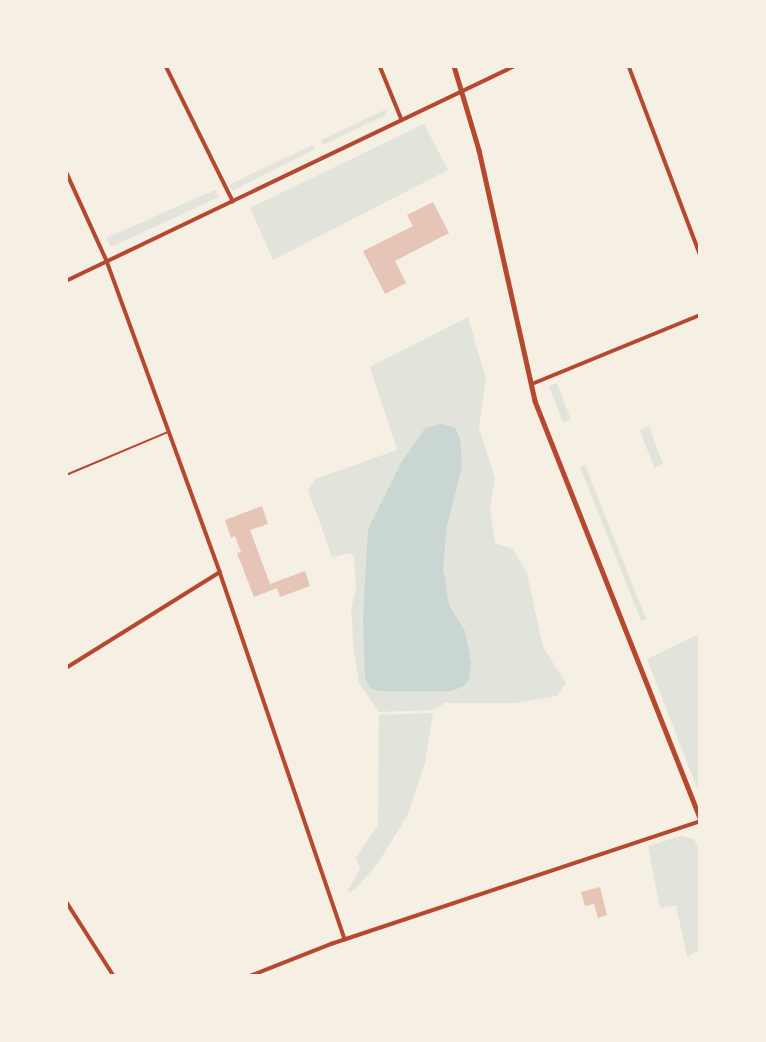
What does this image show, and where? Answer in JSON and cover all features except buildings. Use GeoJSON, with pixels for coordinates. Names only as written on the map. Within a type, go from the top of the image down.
{"type":"FeatureCollection","features":[{"type":"Feature","properties":{"kind":"main road"},"geometry":{"type":"LineString","coordinates":[[454,66],[463,91],[530,385],[699,820]]}},
{"type":"Feature","properties":{"kind":"street"},"geometry":{"type":"LineString","coordinates":[[166,66],[233,201]]}},
{"type":"Feature","properties":{"kind":"street"},"geometry":{"type":"LineString","coordinates":[[380,66],[402,120]]}},
{"type":"Feature","properties":{"kind":"street"},"geometry":{"type":"LineString","coordinates":[[66,281],[515,66]]}},
{"type":"Feature","properties":{"kind":"street"},"geometry":{"type":"LineString","coordinates":[[629,66],[699,254]]}},
{"type":"Feature","properties":{"kind":"street"},"geometry":{"type":"LineString","coordinates":[[66,171],[107,261],[220,572],[345,939]]}},
{"type":"Feature","properties":{"kind":"street"},"geometry":{"type":"LineString","coordinates":[[530,385],[699,315]]}},
{"type":"Feature","properties":{"kind":"street"},"geometry":{"type":"LineString","coordinates":[[66,668],[220,572]]}},
{"type":"Feature","properties":{"kind":"street"},"geometry":{"type":"LineString","coordinates":[[250,975],[345,939],[699,820]]}},
{"type":"Feature","properties":{"kind":"street"},"geometry":{"type":"LineString","coordinates":[[66,901],[114,975]]}},
{"type":"Feature","properties":{"kind":"lane"},"geometry":{"type":"LineString","coordinates":[[66,475],[169,432]]}},
{"type":"Feature","properties":{"kind":"shaded area"},"geometry":{"type":"Polygon","coordinates":[[[387,109],[386,115],[323,145],[321,140],[387,109]]]}},
{"type":"Feature","properties":{"kind":"shaded area"},"geometry":{"type":"Polygon","coordinates":[[[424,124],[448,170],[273,260],[250,208],[424,124]]]}},
{"type":"Feature","properties":{"kind":"shaded area"},"geometry":{"type":"Polygon","coordinates":[[[312,145],[315,149],[232,191],[229,185],[312,145]]]}},
{"type":"Feature","properties":{"kind":"shaded area"},"geometry":{"type":"Polygon","coordinates":[[[215,190],[219,197],[111,247],[106,238],[215,190]]]}},
{"type":"Feature","properties":{"kind":"shaded area"},"geometry":{"type":"Polygon","coordinates":[[[468,317],[486,379],[479,428],[495,478],[490,509],[495,543],[513,549],[527,573],[543,647],[566,683],[557,696],[516,703],[445,703],[434,710],[379,712],[359,683],[354,652],[351,609],[356,590],[354,556],[350,553],[332,557],[308,490],[315,479],[397,450],[370,367],[468,317]]]}},
{"type":"Feature","properties":{"kind":"shaded area"},"geometry":{"type":"Polygon","coordinates":[[[557,383],[571,420],[563,423],[549,386],[557,383]]]}},
{"type":"Feature","properties":{"kind":"shaded area"},"geometry":{"type":"Polygon","coordinates":[[[440,424],[455,427],[460,439],[462,467],[447,526],[443,568],[449,605],[465,631],[471,663],[469,679],[464,686],[452,691],[379,691],[370,688],[365,678],[363,617],[368,529],[401,463],[425,428],[440,424]]]}},
{"type":"Feature","properties":{"kind":"shaded area"},"geometry":{"type":"Polygon","coordinates":[[[649,426],[663,464],[654,468],[640,430],[649,426]]]}},
{"type":"Feature","properties":{"kind":"shaded area"},"geometry":{"type":"Polygon","coordinates":[[[585,465],[646,619],[641,621],[580,467],[585,465]]]}},
{"type":"Feature","properties":{"kind":"shaded area"},"geometry":{"type":"Polygon","coordinates":[[[699,634],[699,793],[647,659],[699,634]]]}},
{"type":"Feature","properties":{"kind":"shaded area"},"geometry":{"type":"Polygon","coordinates":[[[433,713],[425,763],[407,816],[378,863],[355,890],[347,892],[360,869],[356,857],[378,825],[379,715],[433,713]]]}},
{"type":"Feature","properties":{"kind":"shaded area"},"geometry":{"type":"Polygon","coordinates":[[[681,836],[694,839],[699,851],[699,950],[687,957],[676,905],[660,908],[648,846],[681,836]]]}}]}
